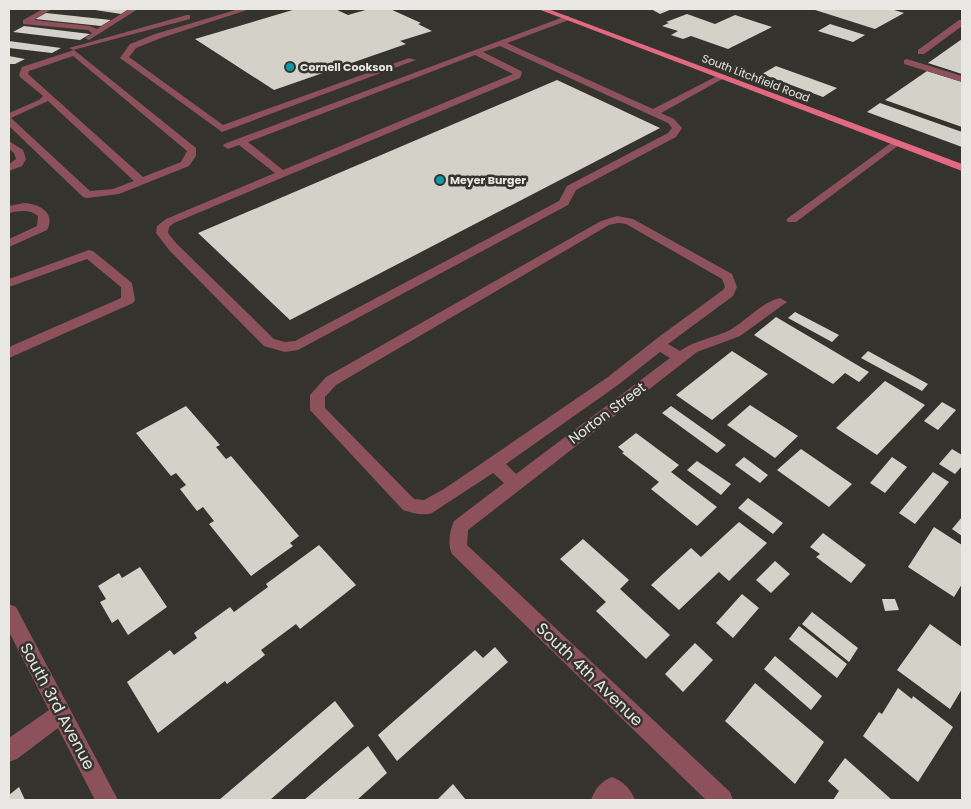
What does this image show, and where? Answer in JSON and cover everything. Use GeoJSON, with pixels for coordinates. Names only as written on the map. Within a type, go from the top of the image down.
{"type":"FeatureCollection","features":[{"type":"Feature","properties":{"kind":"main road","name":"South Litchfield Road"},"geometry":{"type":"LineString","coordinates":[[542,9],[962,168]]}},
{"type":"Feature","properties":{"kind":"street"},"geometry":{"type":"LineString","coordinates":[[48,9],[26,22],[90,28],[97,32]]}},
{"type":"Feature","properties":{"kind":"street"},"geometry":{"type":"LineString","coordinates":[[74,51],[97,32],[134,9]]}},
{"type":"Feature","properties":{"kind":"street"},"geometry":{"type":"LineString","coordinates":[[246,9],[158,36],[133,46],[124,58],[222,129],[412,60]]}},
{"type":"Feature","properties":{"kind":"street"},"geometry":{"type":"LineString","coordinates":[[142,182],[23,75],[25,69],[74,51],[196,14]]}},
{"type":"Feature","properties":{"kind":"street"},"geometry":{"type":"LineString","coordinates":[[228,146],[566,18]]}},
{"type":"Feature","properties":{"kind":"street"},"geometry":{"type":"LineString","coordinates":[[921,52],[962,22]]}},
{"type":"Feature","properties":{"kind":"street"},"geometry":{"type":"LineString","coordinates":[[475,52],[518,73],[517,76],[170,221],[163,226],[162,233],[173,247],[269,343],[285,347],[298,345],[564,203],[571,188],[672,135],[677,128],[671,121],[500,43]]}},
{"type":"Feature","properties":{"kind":"street"},"geometry":{"type":"LineString","coordinates":[[9,121],[87,195],[115,192],[185,164],[191,156],[192,150],[74,51]]}},
{"type":"Feature","properties":{"kind":"street"},"geometry":{"type":"LineString","coordinates":[[906,62],[962,80]]}},
{"type":"Feature","properties":{"kind":"street"},"geometry":{"type":"LineString","coordinates":[[653,113],[722,77]]}},
{"type":"Feature","properties":{"kind":"street"},"geometry":{"type":"LineString","coordinates":[[9,116],[42,102],[48,96]]}},
{"type":"Feature","properties":{"kind":"street"},"geometry":{"type":"LineString","coordinates":[[240,141],[282,174]]}},
{"type":"Feature","properties":{"kind":"street"},"geometry":{"type":"LineString","coordinates":[[792,220],[895,143]]}},
{"type":"Feature","properties":{"kind":"street"},"geometry":{"type":"LineString","coordinates":[[9,144],[19,152],[21,159],[18,164],[9,168]]}},
{"type":"Feature","properties":{"kind":"street"},"geometry":{"type":"LineString","coordinates":[[9,210],[28,206],[35,208],[44,215],[43,228],[9,243]]}},
{"type":"Feature","properties":{"kind":"street"},"geometry":{"type":"LineString","coordinates":[[617,219],[629,221],[728,277],[731,287],[728,293],[659,345],[613,381],[450,494],[426,508],[409,505],[318,410],[317,395],[331,381],[597,228],[617,219]]}},
{"type":"Feature","properties":{"kind":"street"},"geometry":{"type":"LineString","coordinates":[[9,283],[89,254],[127,286],[128,300],[9,354]]}},
{"type":"Feature","properties":{"kind":"street","name":"Norton Street"},"geometry":{"type":"LineString","coordinates":[[458,548],[460,526],[692,349],[735,333],[774,304],[780,302]]}},
{"type":"Feature","properties":{"kind":"street"},"geometry":{"type":"LineString","coordinates":[[659,345],[680,358]]}},
{"type":"Feature","properties":{"kind":"street"},"geometry":{"type":"LineString","coordinates":[[494,464],[515,484]]}},
{"type":"Feature","properties":{"kind":"street","name":"South 4th Avenue"},"geometry":{"type":"LineString","coordinates":[[458,548],[722,800]]}},
{"type":"Feature","properties":{"kind":"street","name":"South 3rd Avenue"},"geometry":{"type":"LineString","coordinates":[[10,619],[107,800]]}},
{"type":"Feature","properties":{"kind":"street"},"geometry":{"type":"LineString","coordinates":[[9,751],[62,713]]}},
{"type":"Feature","properties":{"kind":"street"},"geometry":{"type":"LineString","coordinates":[[602,800],[612,788],[624,800]]}},
{"type":"Feature","properties":{"kind":"building"},"geometry":{"type":"Polygon","coordinates":[[[89,9],[129,9],[121,14],[89,9]]]}},
{"type":"Feature","properties":{"kind":"building","name":"Cornell Cookson"},"geometry":{"type":"Polygon","coordinates":[[[296,9],[335,9],[348,15],[369,9],[390,9],[421,23],[418,24],[432,31],[400,41],[406,44],[274,90],[195,39],[296,9]]]}},
{"type":"Feature","properties":{"kind":"building"},"geometry":{"type":"Polygon","coordinates":[[[651,9],[672,9],[660,14],[651,9]]]}},
{"type":"Feature","properties":{"kind":"building"},"geometry":{"type":"Polygon","coordinates":[[[812,9],[891,9],[904,13],[875,29],[812,9]]]}},
{"type":"Feature","properties":{"kind":"building"},"geometry":{"type":"Polygon","coordinates":[[[46,13],[111,20],[101,26],[35,19],[46,13]]]}},
{"type":"Feature","properties":{"kind":"building"},"geometry":{"type":"Polygon","coordinates":[[[687,14],[715,24],[735,15],[772,27],[728,49],[691,36],[683,39],[671,35],[678,31],[662,26],[669,23],[666,22],[687,14]]]}},
{"type":"Feature","properties":{"kind":"building"},"geometry":{"type":"Polygon","coordinates":[[[830,24],[865,35],[853,42],[818,31],[830,24]]]}},
{"type":"Feature","properties":{"kind":"building"},"geometry":{"type":"Polygon","coordinates":[[[24,26],[90,34],[80,40],[13,32],[24,26]]]}},
{"type":"Feature","properties":{"kind":"building"},"geometry":{"type":"Polygon","coordinates":[[[962,39],[962,74],[928,63],[962,39]]]}},
{"type":"Feature","properties":{"kind":"building"},"geometry":{"type":"Polygon","coordinates":[[[9,41],[61,48],[52,53],[9,48],[9,41]]]}},
{"type":"Feature","properties":{"kind":"building"},"geometry":{"type":"Polygon","coordinates":[[[9,56],[25,59],[15,64],[9,64],[9,56]]]}},
{"type":"Feature","properties":{"kind":"building"},"geometry":{"type":"Polygon","coordinates":[[[776,66],[837,88],[823,97],[762,74],[776,66]]]}},
{"type":"Feature","properties":{"kind":"building"},"geometry":{"type":"Polygon","coordinates":[[[927,71],[962,82],[962,127],[885,100],[927,71]]]}},
{"type":"Feature","properties":{"kind":"building","name":"Meyer Burger"},"geometry":{"type":"Polygon","coordinates":[[[557,80],[660,128],[290,320],[198,233],[557,80]]]}},
{"type":"Feature","properties":{"kind":"building"},"geometry":{"type":"Polygon","coordinates":[[[880,103],[962,132],[962,147],[867,112],[880,103]]]}},
{"type":"Feature","properties":{"kind":"building"},"geometry":{"type":"Polygon","coordinates":[[[795,312],[839,335],[832,342],[788,318],[795,312]]]}},
{"type":"Feature","properties":{"kind":"building"},"geometry":{"type":"Polygon","coordinates":[[[776,317],[869,372],[859,382],[845,373],[833,384],[754,335],[776,317]]]}},
{"type":"Feature","properties":{"kind":"building"},"geometry":{"type":"Polygon","coordinates":[[[732,351],[768,374],[712,420],[676,395],[732,351]]]}},
{"type":"Feature","properties":{"kind":"building"},"geometry":{"type":"Polygon","coordinates":[[[868,351],[928,384],[922,391],[861,358],[868,351]]]}},
{"type":"Feature","properties":{"kind":"building"},"geometry":{"type":"Polygon","coordinates":[[[885,381],[925,405],[877,455],[836,428],[885,381]]]}},
{"type":"Feature","properties":{"kind":"building"},"geometry":{"type":"Polygon","coordinates":[[[942,402],[956,410],[938,430],[924,421],[942,402]]]}},
{"type":"Feature","properties":{"kind":"building"},"geometry":{"type":"Polygon","coordinates":[[[750,405],[798,436],[775,458],[727,425],[750,405]]]}},
{"type":"Feature","properties":{"kind":"building"},"geometry":{"type":"Polygon","coordinates":[[[186,406],[220,445],[216,447],[226,459],[231,456],[299,536],[290,543],[293,546],[251,576],[209,524],[214,521],[203,507],[197,511],[180,489],[186,485],[176,473],[171,476],[136,433],[186,406]]]}},
{"type":"Feature","properties":{"kind":"building"},"geometry":{"type":"Polygon","coordinates":[[[671,406],[726,445],[717,453],[662,413],[671,406]]]}},
{"type":"Feature","properties":{"kind":"building"},"geometry":{"type":"Polygon","coordinates":[[[636,433],[679,465],[671,472],[717,507],[697,526],[651,489],[659,482],[622,453],[624,452],[618,447],[636,433]]]}},
{"type":"Feature","properties":{"kind":"building"},"geometry":{"type":"Polygon","coordinates":[[[801,449],[852,484],[829,507],[777,470],[801,449]]]}},
{"type":"Feature","properties":{"kind":"building"},"geometry":{"type":"Polygon","coordinates":[[[952,449],[962,455],[962,466],[955,474],[939,464],[952,449]]]}},
{"type":"Feature","properties":{"kind":"building"},"geometry":{"type":"Polygon","coordinates":[[[744,457],[768,475],[760,483],[735,465],[744,457]]]}},
{"type":"Feature","properties":{"kind":"building"},"geometry":{"type":"Polygon","coordinates":[[[892,457],[907,467],[885,493],[870,483],[892,457]]]}},
{"type":"Feature","properties":{"kind":"building"},"geometry":{"type":"Polygon","coordinates":[[[697,461],[731,484],[721,495],[687,470],[697,461]]]}},
{"type":"Feature","properties":{"kind":"building"},"geometry":{"type":"Polygon","coordinates":[[[933,472],[949,482],[915,524],[899,513],[933,472]]]}},
{"type":"Feature","properties":{"kind":"building"},"geometry":{"type":"Polygon","coordinates":[[[748,498],[783,523],[773,534],[738,508],[748,498]]]}},
{"type":"Feature","properties":{"kind":"building"},"geometry":{"type":"Polygon","coordinates":[[[962,517],[962,536],[952,529],[962,517]]]}},
{"type":"Feature","properties":{"kind":"building"},"geometry":{"type":"Polygon","coordinates":[[[739,522],[767,543],[729,581],[719,572],[679,610],[651,585],[691,548],[701,557],[739,522]]]}},
{"type":"Feature","properties":{"kind":"building"},"geometry":{"type":"Polygon","coordinates":[[[934,527],[962,545],[962,584],[954,597],[908,567],[934,527]]]}},
{"type":"Feature","properties":{"kind":"building"},"geometry":{"type":"Polygon","coordinates":[[[823,533],[866,565],[851,583],[816,557],[820,554],[810,547],[823,533]]]}},
{"type":"Feature","properties":{"kind":"building"},"geometry":{"type":"Polygon","coordinates":[[[583,539],[629,580],[620,589],[670,635],[646,659],[596,611],[606,602],[560,559],[583,539]]]}},
{"type":"Feature","properties":{"kind":"building"},"geometry":{"type":"Polygon","coordinates":[[[319,545],[356,585],[300,629],[296,624],[261,650],[265,655],[227,684],[225,681],[158,733],[127,682],[170,650],[174,655],[197,638],[194,633],[230,607],[234,612],[268,587],[266,584],[319,545]]]}},
{"type":"Feature","properties":{"kind":"building"},"geometry":{"type":"Polygon","coordinates":[[[775,561],[790,574],[771,593],[756,580],[775,561]]]}},
{"type":"Feature","properties":{"kind":"building"},"geometry":{"type":"Polygon","coordinates":[[[140,567],[167,607],[128,635],[118,619],[112,623],[100,602],[106,599],[98,586],[119,573],[122,578],[140,567]]]}},
{"type":"Feature","properties":{"kind":"building"},"geometry":{"type":"Polygon","coordinates":[[[742,594],[759,608],[733,638],[716,623],[742,594]]]}},
{"type":"Feature","properties":{"kind":"building"},"geometry":{"type":"Polygon","coordinates":[[[882,599],[895,599],[899,610],[885,611],[882,599]]]}},
{"type":"Feature","properties":{"kind":"building"},"geometry":{"type":"Polygon","coordinates":[[[812,612],[858,648],[849,662],[802,624],[812,612]]]}},
{"type":"Feature","properties":{"kind":"building"},"geometry":{"type":"Polygon","coordinates":[[[930,624],[962,647],[962,689],[950,709],[897,670],[930,624]]]}},
{"type":"Feature","properties":{"kind":"building"},"geometry":{"type":"Polygon","coordinates":[[[799,626],[847,664],[837,678],[789,639],[799,626]]]}},
{"type":"Feature","properties":{"kind":"building"},"geometry":{"type":"Polygon","coordinates":[[[695,643],[713,660],[683,692],[665,674],[695,643]]]}},
{"type":"Feature","properties":{"kind":"building"},"geometry":{"type":"Polygon","coordinates":[[[495,647],[508,662],[397,761],[378,735],[475,650],[483,658],[495,647]]]}},
{"type":"Feature","properties":{"kind":"building"},"geometry":{"type":"Polygon","coordinates":[[[775,656],[822,696],[811,710],[764,669],[775,656]]]}},
{"type":"Feature","properties":{"kind":"building"},"geometry":{"type":"Polygon","coordinates":[[[755,683],[824,742],[795,784],[725,721],[755,683]]]}},
{"type":"Feature","properties":{"kind":"building"},"geometry":{"type":"Polygon","coordinates":[[[898,688],[912,699],[913,696],[953,727],[918,782],[863,736],[879,712],[882,714],[898,688]]]}},
{"type":"Feature","properties":{"kind":"building"},"geometry":{"type":"Polygon","coordinates":[[[335,701],[354,726],[270,800],[219,800],[335,701]]]}},
{"type":"Feature","properties":{"kind":"building"},"geometry":{"type":"Polygon","coordinates":[[[368,746],[387,773],[357,800],[304,800],[368,746]]]}},
{"type":"Feature","properties":{"kind":"building"},"geometry":{"type":"Polygon","coordinates":[[[845,758],[892,800],[833,800],[839,791],[828,781],[845,758]]]}},
{"type":"Feature","properties":{"kind":"building"},"geometry":{"type":"Polygon","coordinates":[[[453,784],[466,800],[437,800],[453,784]]]}},
{"type":"Feature","properties":{"kind":"building"},"geometry":{"type":"Polygon","coordinates":[[[19,787],[25,800],[9,800],[9,795],[19,787]]]}},
{"type":"Feature","properties":{"kind":"place","name":"Cornell Cookson"},"geometry":{"type":"Point","coordinates":[290,67]}},
{"type":"Feature","properties":{"kind":"place","name":"Meyer Burger"},"geometry":{"type":"Point","coordinates":[440,180]}}]}
